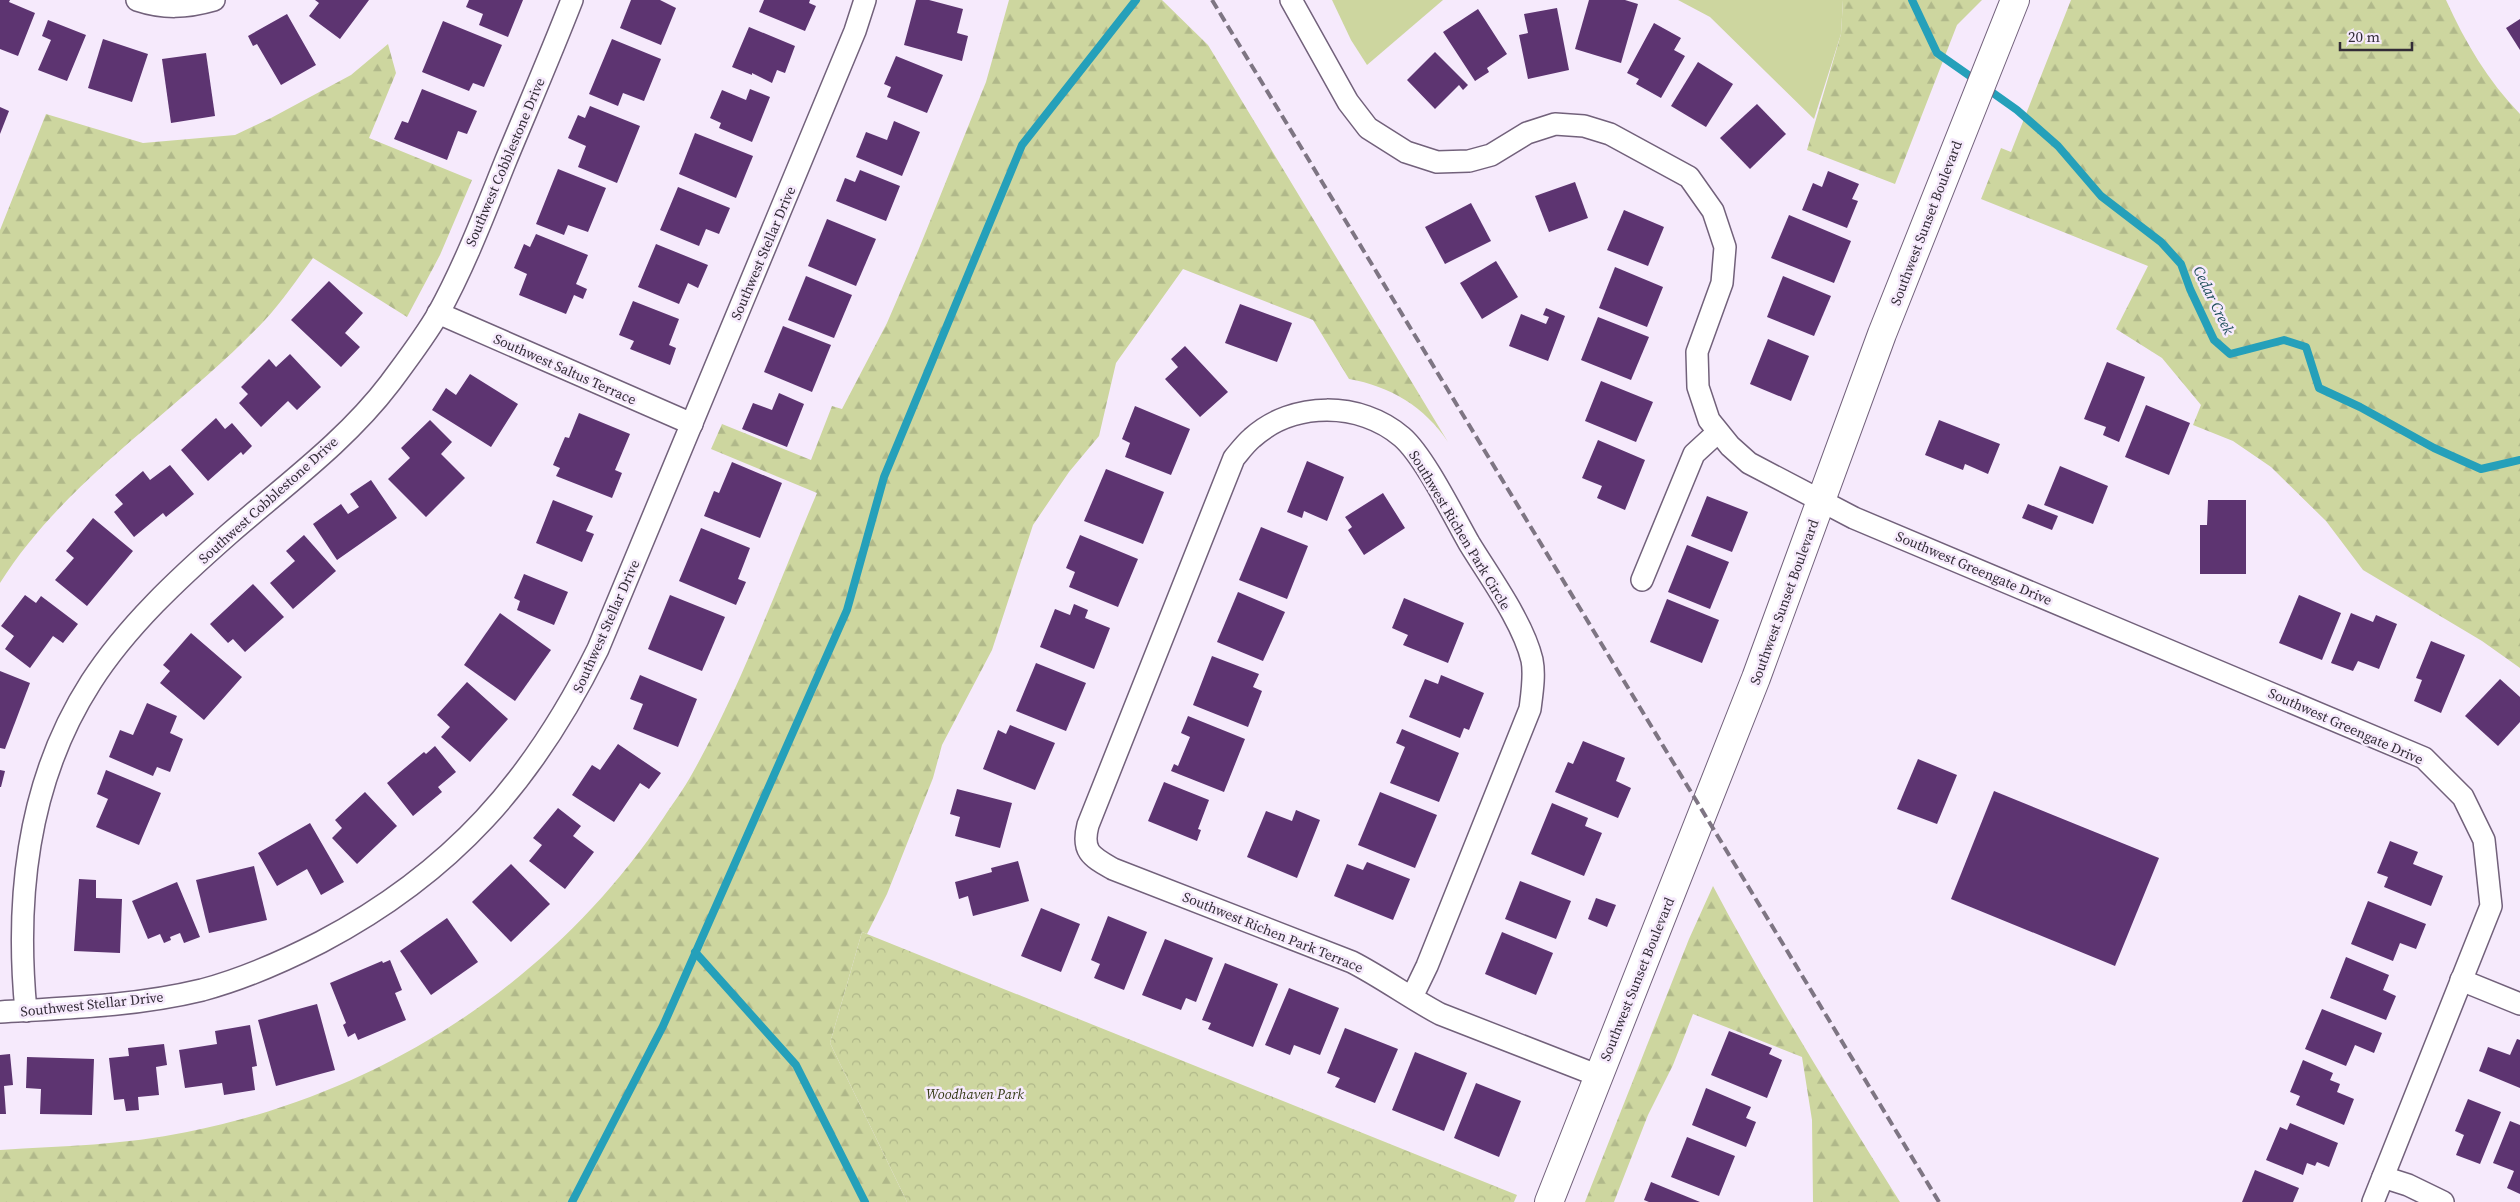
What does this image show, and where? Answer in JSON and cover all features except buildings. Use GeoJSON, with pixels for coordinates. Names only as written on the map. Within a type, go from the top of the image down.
{"type":"FeatureCollection","features":[{"type":"Feature","properties":{"kind":"main road","name":"Southwest Sunset Boulevard"},"geometry":{"type":"LineString","coordinates":[[1549,1202],[1756,678],[1882,334],[2014,0]]}},
{"type":"Feature","properties":{"kind":"street"},"geometry":{"type":"LineString","coordinates":[[137,0],[172,8],[192,6],[214,0]]}},
{"type":"Feature","properties":{"kind":"street","name":"Southwest Cobblestone Drive"},"geometry":{"type":"LineString","coordinates":[[26,1011],[23,898],[30,836],[49,772],[78,704],[92,680],[149,610],[184,575],[289,483],[370,407],[421,341],[438,313],[491,197],[572,0]]}},
{"type":"Feature","properties":{"kind":"street","name":"Southwest Stellar Drive"},"geometry":{"type":"LineString","coordinates":[[0,1012],[132,1002],[203,990],[242,977],[302,952],[340,932],[413,884],[446,858],[488,817],[530,765],[579,688],[598,649],[855,31],[865,0]]}},
{"type":"Feature","properties":{"kind":"street","name":"Southwest Greengate Drive"},"geometry":{"type":"LineString","coordinates":[[1291,0],[1348,102],[1368,128],[1406,152],[1437,162],[1469,161],[1491,155],[1527,133],[1555,124],[1584,126],[1610,134],[1689,177],[1713,211],[1725,247],[1722,283],[1697,352],[1698,387],[1709,420],[1730,446],[1749,463],[1854,518],[2424,758],[2463,797],[2484,840],[2492,906],[2373,1202]]}},
{"type":"Feature","properties":{"kind":"street","name":"Southwest Saltus Terrace"},"geometry":{"type":"LineString","coordinates":[[438,313],[692,424]]}},
{"type":"Feature","properties":{"kind":"street","name":"Southwest Richen Park Circle"},"geometry":{"type":"LineString","coordinates":[[1086,847],[1084,838],[1088,825],[1234,458],[1252,438],[1276,422],[1304,411],[1331,409],[1356,413],[1382,423],[1403,438],[1424,466],[1518,624],[1532,661],[1533,684],[1530,709],[1427,966],[1412,997]]}},
{"type":"Feature","properties":{"kind":"street"},"geometry":{"type":"LineString","coordinates":[[1642,580],[1694,454],[1718,432]]}},
{"type":"Feature","properties":{"kind":"street","name":"Southwest Richen Park Terrace"},"geometry":{"type":"LineString","coordinates":[[1086,847],[1093,858],[1113,869],[1352,962],[1440,1014],[1599,1076]]}},
{"type":"Feature","properties":{"kind":"street"},"geometry":{"type":"LineString","coordinates":[[2461,980],[2520,1004]]}},
{"type":"Feature","properties":{"kind":"street"},"geometry":{"type":"LineString","coordinates":[[2383,1177],[2408,1185],[2443,1202]]}},
{"type":"Feature","properties":{"kind":"green space"},"geometry":{"type":"Polygon","coordinates":[[[1009,0],[1162,0],[1208,45],[1448,442],[1429,418],[1405,400],[1379,387],[1349,379],[1313,320],[1183,269],[1116,363],[1099,436],[1069,472],[1033,525],[992,650],[942,745],[933,778],[887,894],[867,934],[862,932],[830,1043],[907,1202],[0,1202],[0,1150],[141,1140],[187,1132],[259,1114],[328,1090],[394,1059],[457,1022],[516,979],[570,930],[620,876],[682,791],[710,740],[743,670],[817,493],[711,449],[722,424],[811,460],[832,406],[842,409],[887,323],[918,251],[986,82],[1009,0]]]}},
{"type":"Feature","properties":{"kind":"green space"},"geometry":{"type":"Polygon","coordinates":[[[1332,0],[1443,0],[1367,65],[1351,40],[1332,0]]]}},
{"type":"Feature","properties":{"kind":"green space"},"geometry":{"type":"Polygon","coordinates":[[[1678,0],[1843,0],[1841,34],[1814,119],[1710,17],[1678,0]]]}},
{"type":"Feature","properties":{"kind":"green space"},"geometry":{"type":"Polygon","coordinates":[[[1843,0],[1982,0],[1957,25],[1895,184],[1807,150],[1841,34],[1843,0]]]}},
{"type":"Feature","properties":{"kind":"green space"},"geometry":{"type":"Polygon","coordinates":[[[2071,0],[2446,0],[2478,60],[2520,114],[2520,668],[2482,641],[2363,570],[2326,521],[2271,467],[2233,441],[2193,425],[2201,405],[2162,358],[2116,329],[2148,266],[1981,199],[2001,148],[2011,152],[2071,0]]]}},
{"type":"Feature","properties":{"kind":"green space"},"geometry":{"type":"Polygon","coordinates":[[[388,44],[396,73],[369,138],[472,180],[440,255],[407,317],[313,258],[271,314],[231,354],[125,446],[58,510],[27,545],[0,583],[0,230],[46,114],[143,143],[235,135],[351,75],[388,44]]]}},
{"type":"Feature","properties":{"kind":"green space"},"geometry":{"type":"Polygon","coordinates":[[[1713,886],[1780,1006],[1900,1202],[1813,1202],[1812,1120],[1802,1057],[1693,1014],[1673,1065],[1648,1115],[1614,1202],[1585,1202],[1689,939],[1713,886]]]}},
{"type":"Feature","properties":{"kind":"green space","name":"Woodhaven Park"},"geometry":{"type":"Polygon","coordinates":[[[862,932],[1517,1195],[1514,1202],[907,1202],[830,1043],[862,932]]]}},
{"type":"Feature","properties":{"kind":"waterway"},"geometry":{"type":"LineString","coordinates":[[572,1202],[663,1026],[847,610],[884,477],[1022,145],[1136,0]]}},
{"type":"Feature","properties":{"kind":"waterway","name":"Cedar Creek"},"geometry":{"type":"LineString","coordinates":[[1912,0],[1937,53],[1977,81]]}},
{"type":"Feature","properties":{"kind":"waterway","name":"Cedar Creek"},"geometry":{"type":"LineString","coordinates":[[1986,88],[2017,110],[2058,146],[2101,196],[2161,242],[2181,264],[2190,289],[2214,340],[2230,354],[2284,340],[2306,347],[2319,388],[2360,407],[2434,448],[2481,469],[2520,460]]}},
{"type":"Feature","properties":{"kind":"waterway"},"geometry":{"type":"LineString","coordinates":[[695,952],[796,1065],[865,1202]]}},
{"type":"Feature","properties":{"kind":"railway"},"geometry":{"type":"LineString","coordinates":[[1212,0],[1939,1202]]}}]}
